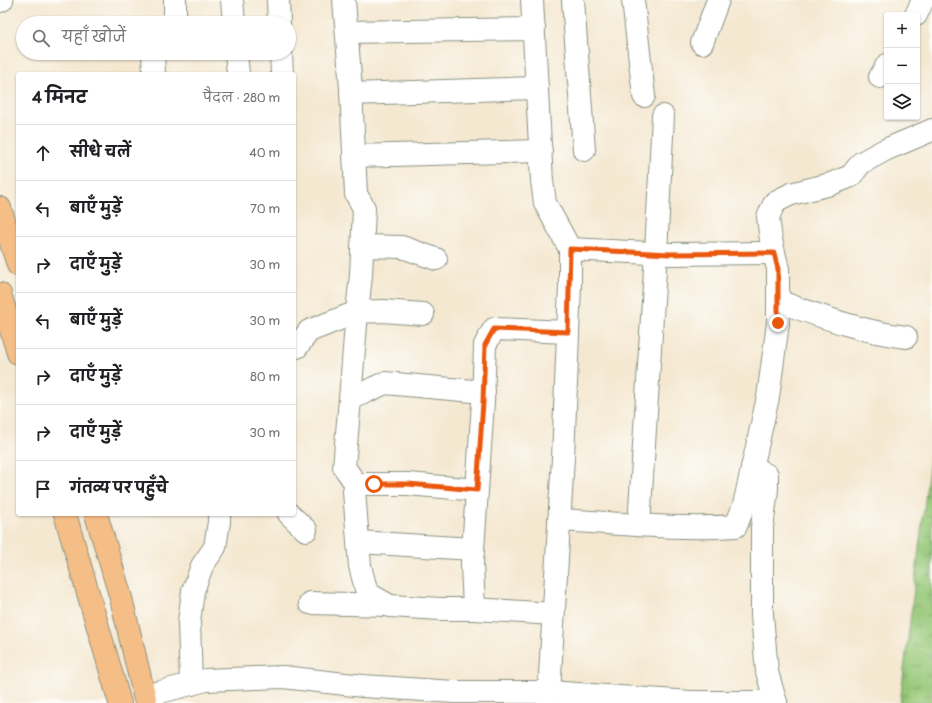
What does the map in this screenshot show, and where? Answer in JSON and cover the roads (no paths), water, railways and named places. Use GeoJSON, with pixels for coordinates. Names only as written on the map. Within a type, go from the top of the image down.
{"type":"FeatureCollection","features":[{"type":"Feature","properties":{"kind":"main road"},"geometry":{"type":"LineString","coordinates":[[0,208],[16,259]]}},
{"type":"Feature","properties":{"kind":"main road"},"geometry":{"type":"LineString","coordinates":[[0,294],[16,347]]}},
{"type":"Feature","properties":{"kind":"main road"},"geometry":{"type":"LineString","coordinates":[[66,516],[120,703]]}},
{"type":"Feature","properties":{"kind":"main road"},"geometry":{"type":"LineString","coordinates":[[97,516],[121,598],[145,699]]}},
{"type":"Feature","properties":{"kind":"street"},"geometry":{"type":"LineString","coordinates":[[175,0],[175,16]]}},
{"type":"Feature","properties":{"kind":"street"},"geometry":{"type":"LineString","coordinates":[[232,0],[233,16]]}},
{"type":"Feature","properties":{"kind":"street"},"geometry":{"type":"LineString","coordinates":[[278,0],[279,16]]}},
{"type":"Feature","properties":{"kind":"street"},"geometry":{"type":"LineString","coordinates":[[344,0],[356,194],[364,208],[347,444],[344,467],[356,484]]}},
{"type":"Feature","properties":{"kind":"street"},"geometry":{"type":"LineString","coordinates":[[532,0],[545,203],[570,249],[563,458],[549,692]]}},
{"type":"Feature","properties":{"kind":"street"},"geometry":{"type":"LineString","coordinates":[[573,0],[584,150]]}},
{"type":"Feature","properties":{"kind":"street"},"geometry":{"type":"LineString","coordinates":[[633,0],[644,96]]}},
{"type":"Feature","properties":{"kind":"street"},"geometry":{"type":"LineString","coordinates":[[702,43],[718,0]]}},
{"type":"Feature","properties":{"kind":"street"},"geometry":{"type":"LineString","coordinates":[[917,12],[923,0]]}},
{"type":"Feature","properties":{"kind":"street"},"geometry":{"type":"LineString","coordinates":[[347,32],[534,29]]}},
{"type":"Feature","properties":{"kind":"street"},"geometry":{"type":"LineString","coordinates":[[153,60],[154,72]]}},
{"type":"Feature","properties":{"kind":"street"},"geometry":{"type":"LineString","coordinates":[[237,60],[238,72]]}},
{"type":"Feature","properties":{"kind":"street"},"geometry":{"type":"LineString","coordinates":[[281,60],[282,72]]}},
{"type":"Feature","properties":{"kind":"street"},"geometry":{"type":"LineString","coordinates":[[351,94],[537,88]]}},
{"type":"Feature","properties":{"kind":"street"},"geometry":{"type":"LineString","coordinates":[[639,525],[663,116]]}},
{"type":"Feature","properties":{"kind":"street"},"geometry":{"type":"LineString","coordinates":[[559,520],[639,525],[712,527],[736,526],[744,505],[768,397],[778,323],[778,269],[771,240],[768,218],[775,202],[791,194],[831,184],[851,176],[861,163],[885,150],[932,130]]}},
{"type":"Feature","properties":{"kind":"street"},"geometry":{"type":"LineString","coordinates":[[354,156],[541,151]]}},
{"type":"Feature","properties":{"kind":"street"},"geometry":{"type":"LineString","coordinates":[[362,246],[402,248],[436,259]]}},
{"type":"Feature","properties":{"kind":"street"},"geometry":{"type":"LineString","coordinates":[[570,249],[656,253],[774,253]]}},
{"type":"Feature","properties":{"kind":"street"},"geometry":{"type":"LineString","coordinates":[[778,301],[825,318],[885,335],[906,338]]}},
{"type":"Feature","properties":{"kind":"street"},"geometry":{"type":"LineString","coordinates":[[296,347],[309,331],[357,312],[383,310],[423,314]]}},
{"type":"Feature","properties":{"kind":"street"},"geometry":{"type":"LineString","coordinates":[[474,609],[472,564],[484,392],[485,345],[494,329],[568,332]]}},
{"type":"Feature","properties":{"kind":"street"},"geometry":{"type":"LineString","coordinates":[[350,399],[385,383],[484,392]]}},
{"type":"Feature","properties":{"kind":"street"},"geometry":{"type":"LineString","coordinates":[[145,699],[206,680],[283,678],[395,696],[454,692],[549,692],[617,700],[776,702],[767,672],[762,615],[762,527],[767,489],[767,475],[752,467]]}},
{"type":"Feature","properties":{"kind":"street"},"geometry":{"type":"LineString","coordinates":[[356,484],[408,484],[477,490]]}},
{"type":"Feature","properties":{"kind":"street"},"geometry":{"type":"LineString","coordinates":[[356,484],[354,491],[360,566],[367,593],[390,606]]}},
{"type":"Feature","properties":{"kind":"street"},"geometry":{"type":"LineString","coordinates":[[191,684],[189,622],[193,591],[202,566],[215,548],[219,516]]}},
{"type":"Feature","properties":{"kind":"street"},"geometry":{"type":"LineString","coordinates":[[291,516],[306,530]]}},
{"type":"Feature","properties":{"kind":"street"},"geometry":{"type":"LineString","coordinates":[[358,542],[473,549]]}},
{"type":"Feature","properties":{"kind":"street"},"geometry":{"type":"LineString","coordinates":[[310,603],[440,609],[474,609],[553,614]]}}]}
